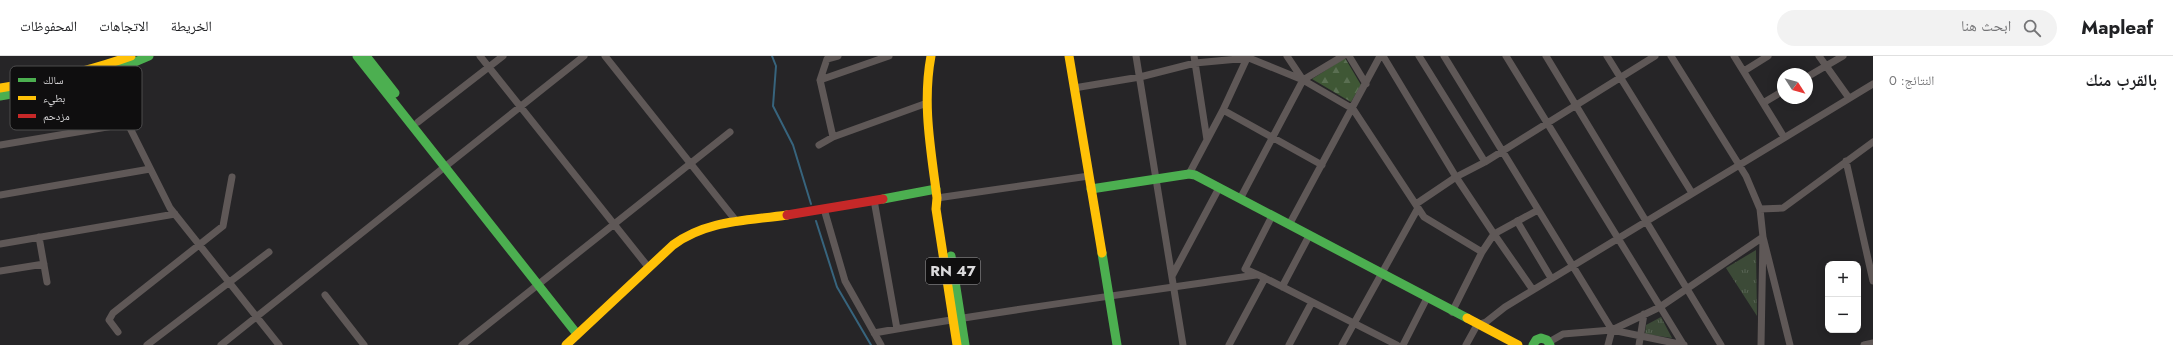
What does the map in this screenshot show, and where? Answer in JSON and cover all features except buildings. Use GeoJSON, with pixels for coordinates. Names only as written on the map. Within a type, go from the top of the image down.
{"type":"FeatureCollection","features":[{"type":"Feature","properties":{"kind":"street"},"geometry":{"type":"LineString","coordinates":[[104,66],[130,56]]}},
{"type":"Feature","properties":{"kind":"street"},"geometry":{"type":"LineString","coordinates":[[124,66],[149,56]]}},
{"type":"Feature","properties":{"kind":"street"},"geometry":{"type":"LineString","coordinates":[[357,56],[447,165],[580,332]]}},
{"type":"Feature","properties":{"kind":"street"},"geometry":{"type":"LineString","coordinates":[[366,56],[418,122],[447,165]]}},
{"type":"Feature","properties":{"kind":"street"},"geometry":{"type":"LineString","coordinates":[[480,56],[616,224],[649,268]]}},
{"type":"Feature","properties":{"kind":"street"},"geometry":{"type":"LineString","coordinates":[[418,122],[503,56]]}},
{"type":"Feature","properties":{"kind":"street"},"geometry":{"type":"LineString","coordinates":[[225,344],[257,316],[584,56]]}},
{"type":"Feature","properties":{"kind":"street"},"geometry":{"type":"LineString","coordinates":[[605,56],[692,163],[737,222]]}},
{"type":"Feature","properties":{"kind":"street"},"geometry":{"type":"LineString","coordinates":[[833,137],[820,80],[827,59],[838,56]]}},
{"type":"Feature","properties":{"kind":"street"},"geometry":{"type":"LineString","coordinates":[[820,80],[889,56]]}},
{"type":"Feature","properties":{"kind":"street","name":"RN 47"},"geometry":{"type":"LineString","coordinates":[[931,56],[927,84],[927,103],[936,193],[936,209],[957,319],[965,345]]}},
{"type":"Feature","properties":{"kind":"street"},"geometry":{"type":"LineString","coordinates":[[1069,56],[1117,345]]}},
{"type":"Feature","properties":{"kind":"street"},"geometry":{"type":"LineString","coordinates":[[1136,56],[1172,276],[1172,288],[1183,345]]}},
{"type":"Feature","properties":{"kind":"street"},"geometry":{"type":"LineString","coordinates":[[1288,56],[1303,80]]}},
{"type":"Feature","properties":{"kind":"street"},"geometry":{"type":"LineString","coordinates":[[1240,199],[1303,80],[1343,56]]}},
{"type":"Feature","properties":{"kind":"street"},"geometry":{"type":"LineString","coordinates":[[1349,56],[1366,84]]}},
{"type":"Feature","properties":{"kind":"street"},"geometry":{"type":"LineString","coordinates":[[1289,225],[1381,56]]}},
{"type":"Feature","properties":{"kind":"street"},"geometry":{"type":"LineString","coordinates":[[1381,56],[1456,177],[1533,290]]}},
{"type":"Feature","properties":{"kind":"street"},"geometry":{"type":"LineString","coordinates":[[1419,56],[1485,162]]}},
{"type":"Feature","properties":{"kind":"street"},"geometry":{"type":"LineString","coordinates":[[1444,56],[1501,151],[1574,265],[1612,330],[1608,345]]}},
{"type":"Feature","properties":{"kind":"street"},"geometry":{"type":"LineString","coordinates":[[1506,56],[1548,122],[1660,307],[1685,345]]}},
{"type":"Feature","properties":{"kind":"street"},"geometry":{"type":"LineString","coordinates":[[1546,56],[1688,288],[1721,345]]}},
{"type":"Feature","properties":{"kind":"street"},"geometry":{"type":"LineString","coordinates":[[1607,56],[1692,193]]}},
{"type":"Feature","properties":{"kind":"street"},"geometry":{"type":"LineString","coordinates":[[1342,345],[1417,206],[1456,177],[1485,162],[1655,56]]}},
{"type":"Feature","properties":{"kind":"street"},"geometry":{"type":"LineString","coordinates":[[1670,56],[1753,190],[1760,209],[1763,237],[1761,345]]}},
{"type":"Feature","properties":{"kind":"street"},"geometry":{"type":"LineString","coordinates":[[1734,56],[1784,137]]}},
{"type":"Feature","properties":{"kind":"street"},"geometry":{"type":"LineString","coordinates":[[1744,72],[1768,56]]}},
{"type":"Feature","properties":{"kind":"street"},"geometry":{"type":"LineString","coordinates":[[1819,56],[1849,98]]}},
{"type":"Feature","properties":{"kind":"street"},"geometry":{"type":"LineString","coordinates":[[1813,74],[1843,56]]}},
{"type":"Feature","properties":{"kind":"street"},"geometry":{"type":"LineString","coordinates":[[1074,88],[1140,77],[1195,60],[1249,57],[1303,80],[1353,109],[1424,217],[1482,252]]}},
{"type":"Feature","properties":{"kind":"street"},"geometry":{"type":"LineString","coordinates":[[1189,174],[1249,57]]}},
{"type":"Feature","properties":{"kind":"street"},"geometry":{"type":"LineString","coordinates":[[1195,60],[1207,140]]}},
{"type":"Feature","properties":{"kind":"street"},"geometry":{"type":"LineString","coordinates":[[1466,345],[1477,325],[1486,322],[1505,307],[1873,84]]}},
{"type":"Feature","properties":{"kind":"street"},"geometry":{"type":"LineString","coordinates":[[0,88],[10,86]]}},
{"type":"Feature","properties":{"kind":"street"},"geometry":{"type":"LineString","coordinates":[[0,96],[10,94]]}},
{"type":"Feature","properties":{"kind":"street"},"geometry":{"type":"LineString","coordinates":[[1763,103],[1777,95]]}},
{"type":"Feature","properties":{"kind":"street"},"geometry":{"type":"LineString","coordinates":[[819,145],[833,137],[927,103]]}},
{"type":"Feature","properties":{"kind":"street"},"geometry":{"type":"LineString","coordinates":[[1223,110],[1322,165]]}},
{"type":"Feature","properties":{"kind":"street"},"geometry":{"type":"LineString","coordinates":[[0,145],[89,130]]}},
{"type":"Feature","properties":{"kind":"street"},"geometry":{"type":"LineString","coordinates":[[131,130],[170,208],[280,345]]}},
{"type":"Feature","properties":{"kind":"street"},"geometry":{"type":"LineString","coordinates":[[462,345],[730,132]]}},
{"type":"Feature","properties":{"kind":"street"},"geometry":{"type":"LineString","coordinates":[[1760,209],[1783,208],[1873,142]]}},
{"type":"Feature","properties":{"kind":"street"},"geometry":{"type":"LineString","coordinates":[[1846,161],[1873,281]]}},
{"type":"Feature","properties":{"kind":"street"},"geometry":{"type":"LineString","coordinates":[[0,195],[150,169]]}},
{"type":"Feature","properties":{"kind":"street"},"geometry":{"type":"LineString","coordinates":[[1091,189],[1189,174],[1195,175],[1452,312],[1518,345]]}},
{"type":"Feature","properties":{"kind":"street"},"geometry":{"type":"LineString","coordinates":[[566,345],[673,246],[690,234],[708,226],[874,200],[1089,176]]}},
{"type":"Feature","properties":{"kind":"street"},"geometry":{"type":"LineString","coordinates":[[118,332],[109,320],[112,313],[223,226],[232,177]]}},
{"type":"Feature","properties":{"kind":"street"},"geometry":{"type":"LineString","coordinates":[[1172,276],[1219,188]]}},
{"type":"Feature","properties":{"kind":"street"},"geometry":{"type":"LineString","coordinates":[[874,200],[897,329]]}},
{"type":"Feature","properties":{"kind":"street"},"geometry":{"type":"LineString","coordinates":[[824,209],[845,281],[881,345]]}},
{"type":"Feature","properties":{"kind":"street"},"geometry":{"type":"LineString","coordinates":[[1452,312],[1482,252],[1494,234],[1538,210]]}},
{"type":"Feature","properties":{"kind":"street"},"geometry":{"type":"LineString","coordinates":[[0,244],[176,214]]}},
{"type":"Feature","properties":{"kind":"street"},"geometry":{"type":"LineString","coordinates":[[1272,216],[1245,269],[1397,345]]}},
{"type":"Feature","properties":{"kind":"street"},"geometry":{"type":"LineString","coordinates":[[1517,222],[1551,278]]}},
{"type":"Feature","properties":{"kind":"street"},"geometry":{"type":"LineString","coordinates":[[1282,287],[1309,236]]}},
{"type":"Feature","properties":{"kind":"street"},"geometry":{"type":"LineString","coordinates":[[39,237],[47,282]]}},
{"type":"Feature","properties":{"kind":"street"},"geometry":{"type":"LineString","coordinates":[[1612,330],[1660,307],[1763,237]]}},
{"type":"Feature","properties":{"kind":"street"},"geometry":{"type":"LineString","coordinates":[[1763,237],[1790,345]]}},
{"type":"Feature","properties":{"kind":"street"},"geometry":{"type":"LineString","coordinates":[[147,345],[269,252]]}},
{"type":"Feature","properties":{"kind":"street"},"geometry":{"type":"LineString","coordinates":[[0,271],[44,264]]}},
{"type":"Feature","properties":{"kind":"street"},"geometry":{"type":"LineString","coordinates":[[874,333],[957,319],[1109,298],[1256,274]]}},
{"type":"Feature","properties":{"kind":"street"},"geometry":{"type":"LineString","coordinates":[[1229,345],[1265,278]]}},
{"type":"Feature","properties":{"kind":"street"},"geometry":{"type":"LineString","coordinates":[[325,295],[364,345]]}},
{"type":"Feature","properties":{"kind":"street"},"geometry":{"type":"LineString","coordinates":[[1403,345],[1427,298]]}},
{"type":"Feature","properties":{"kind":"street"},"geometry":{"type":"LineString","coordinates":[[1289,345],[1312,302]]}},
{"type":"Feature","properties":{"kind":"street"},"geometry":{"type":"LineString","coordinates":[[1639,345],[1644,314]]}},
{"type":"Feature","properties":{"kind":"street","name":"RN 47"},"geometry":{"type":"LineString","coordinates":[[957,319],[957,345]]}},
{"type":"Feature","properties":{"kind":"street"},"geometry":{"type":"LineString","coordinates":[[1533,345],[1538,338],[1544,338],[1549,343],[1563,334],[1612,330],[1685,345]]}},
{"type":"Feature","properties":{"kind":"street"},"geometry":{"type":"LineString","coordinates":[[1864,345],[1873,343]]}},
{"type":"Feature","properties":{"kind":"green space"},"geometry":{"type":"Polygon","coordinates":[[[1345,58],[1361,85],[1351,102],[1312,79],[1345,58]]]}},
{"type":"Feature","properties":{"kind":"green space"},"geometry":{"type":"Polygon","coordinates":[[[1756,250],[1757,316],[1726,268],[1756,250]]]}},
{"type":"Feature","properties":{"kind":"green space"},"geometry":{"type":"Polygon","coordinates":[[[1661,317],[1672,338],[1645,334],[1646,325],[1661,317]]]}},
{"type":"Feature","properties":{"kind":"waterway"},"geometry":{"type":"LineString","coordinates":[[772,56],[776,66],[773,106],[793,145],[811,204]]}},
{"type":"Feature","properties":{"kind":"waterway"},"geometry":{"type":"LineString","coordinates":[[816,221],[837,287],[871,345]]}},
{"type":"Feature","properties":{"kind":"traffic: fast"},"geometry":{"type":"LineString","coordinates":[[125,66],[149,56]]}},
{"type":"Feature","properties":{"kind":"traffic: fast"},"geometry":{"type":"LineString","coordinates":[[357,56],[577,334]]}},
{"type":"Feature","properties":{"kind":"traffic: fast"},"geometry":{"type":"LineString","coordinates":[[366,56],[395,93]]}},
{"type":"Feature","properties":{"kind":"traffic: fast"},"geometry":{"type":"LineString","coordinates":[[0,96],[10,94]]}},
{"type":"Feature","properties":{"kind":"traffic: fast"},"geometry":{"type":"LineString","coordinates":[[1091,189],[1189,174],[1195,175],[1467,318]]}},
{"type":"Feature","properties":{"kind":"traffic: fast"},"geometry":{"type":"LineString","coordinates":[[883,199],[936,189]]}},
{"type":"Feature","properties":{"kind":"traffic: fast"},"geometry":{"type":"LineString","coordinates":[[1102,253],[1117,345]]}},
{"type":"Feature","properties":{"kind":"traffic: fast"},"geometry":{"type":"LineString","coordinates":[[951,256],[965,345]]}},
{"type":"Feature","properties":{"kind":"traffic: fast"},"geometry":{"type":"LineString","coordinates":[[1533,345],[1536,340],[1541,338],[1547,340],[1550,345]]}},
{"type":"Feature","properties":{"kind":"traffic: slow"},"geometry":{"type":"LineString","coordinates":[[101,66],[131,56]]}},
{"type":"Feature","properties":{"kind":"traffic: slow"},"geometry":{"type":"LineString","coordinates":[[931,56],[927,92],[928,127],[937,198],[936,209],[957,345]]}},
{"type":"Feature","properties":{"kind":"traffic: slow"},"geometry":{"type":"LineString","coordinates":[[1069,56],[1102,253]]}},
{"type":"Feature","properties":{"kind":"traffic: slow"},"geometry":{"type":"LineString","coordinates":[[0,88],[10,86]]}},
{"type":"Feature","properties":{"kind":"traffic: slow"},"geometry":{"type":"LineString","coordinates":[[566,345],[673,245],[686,237],[713,226],[787,215]]}},
{"type":"Feature","properties":{"kind":"traffic: slow"},"geometry":{"type":"LineString","coordinates":[[1467,318],[1518,345]]}},
{"type":"Feature","properties":{"kind":"traffic: jam"},"geometry":{"type":"LineString","coordinates":[[787,215],[883,199]]}}]}
